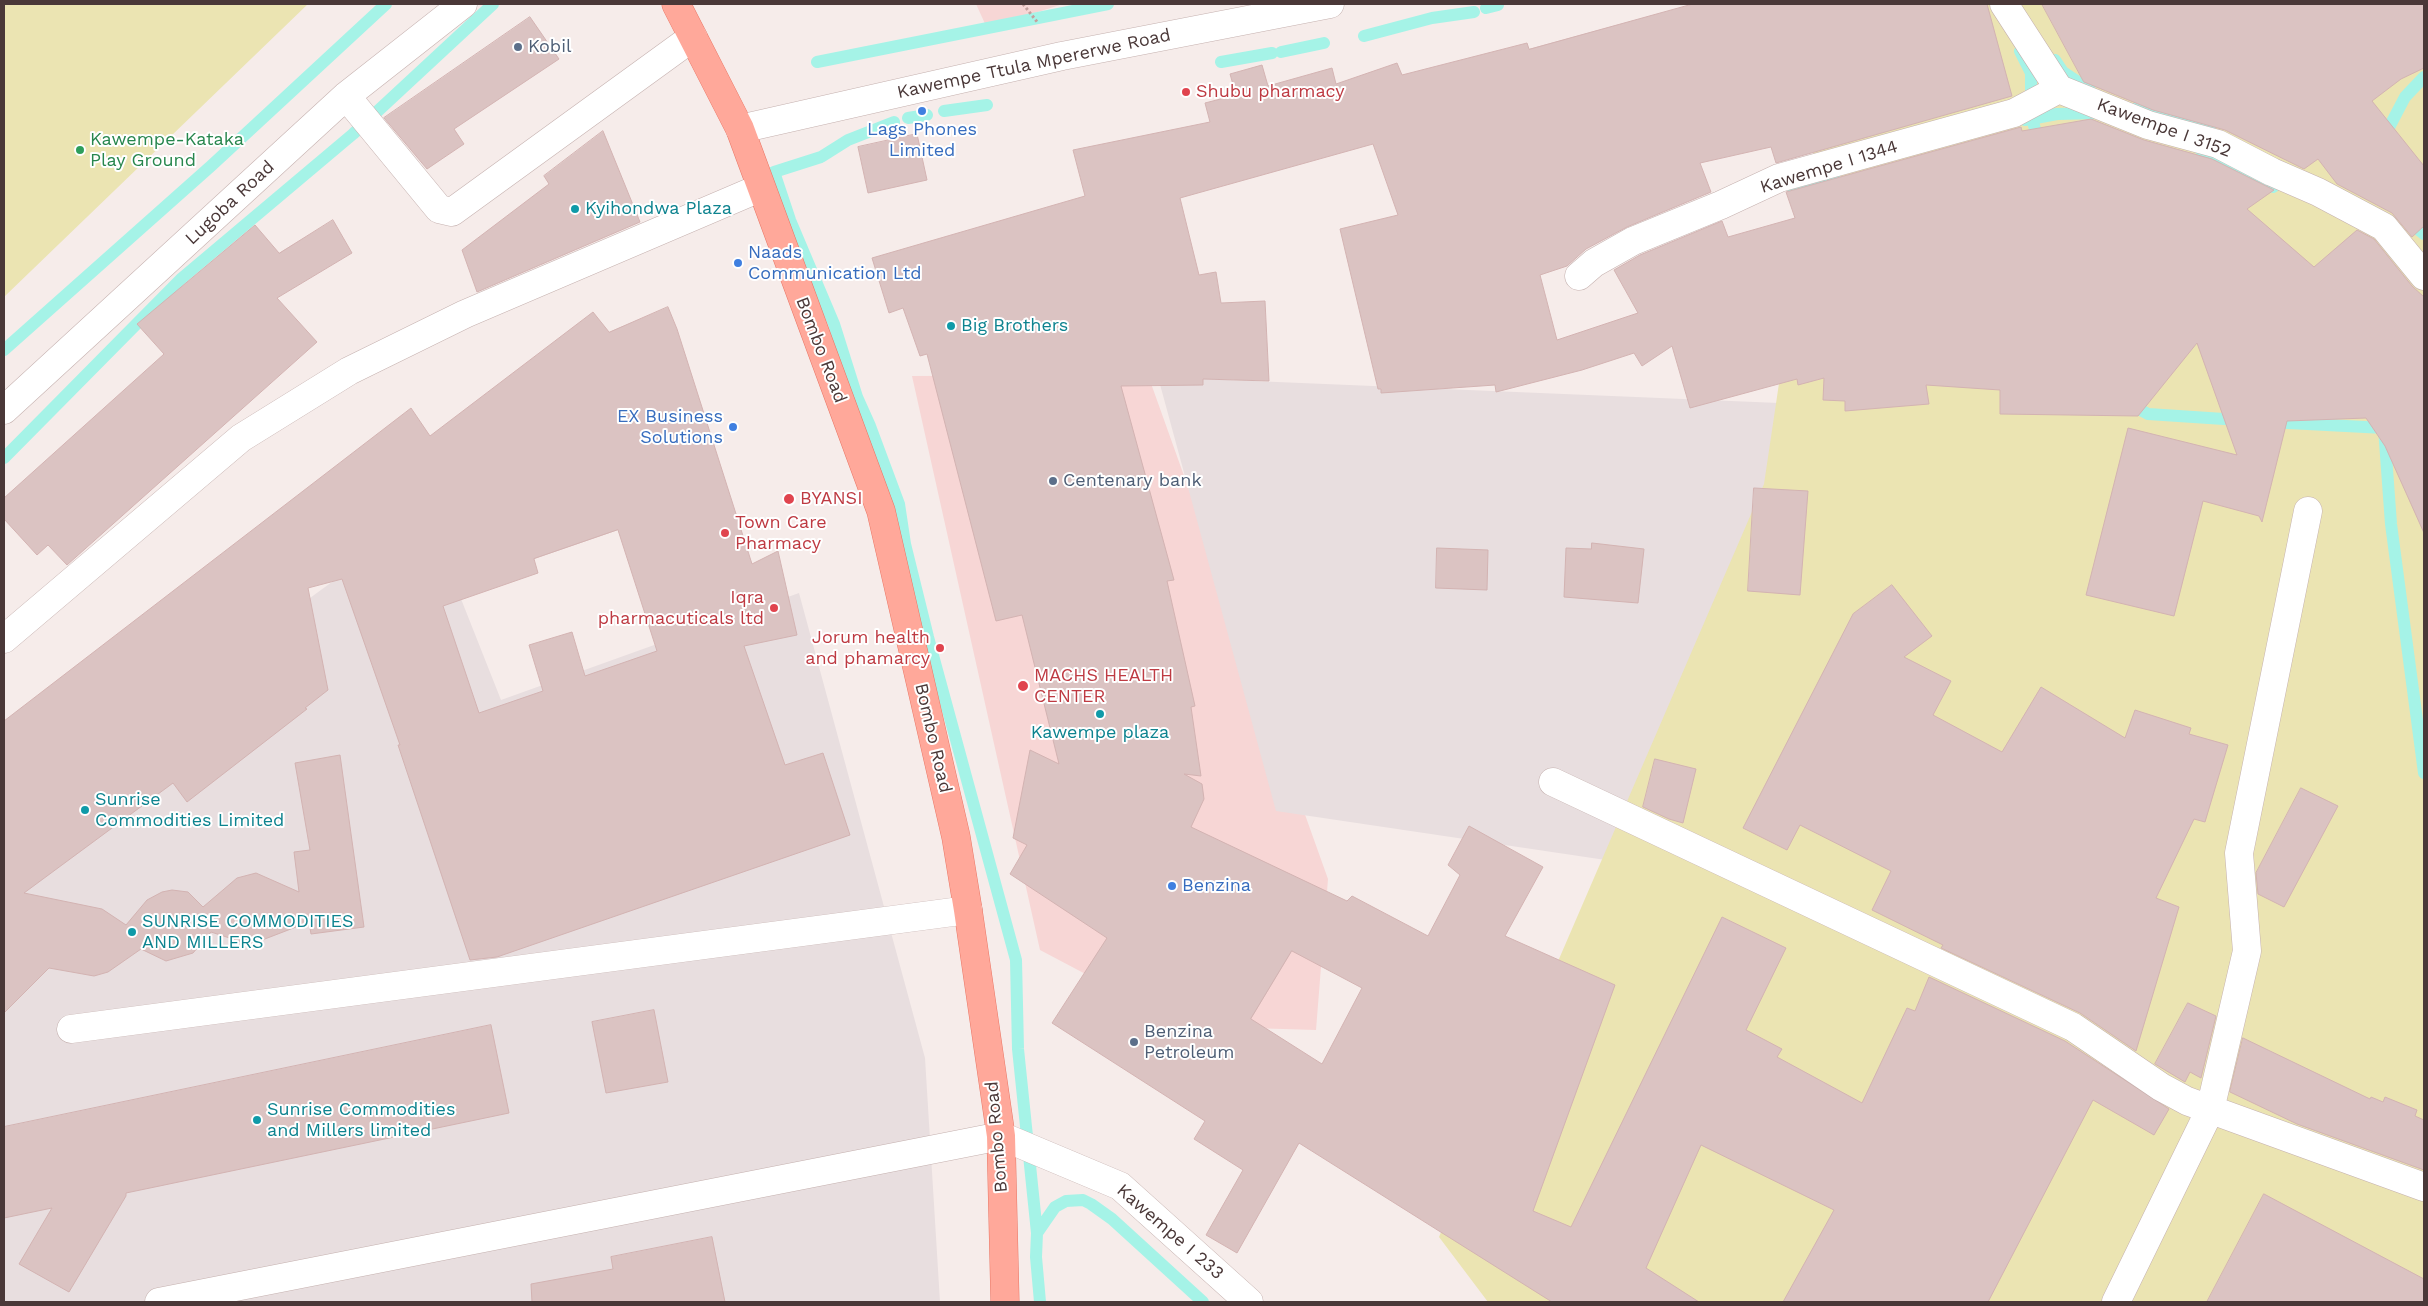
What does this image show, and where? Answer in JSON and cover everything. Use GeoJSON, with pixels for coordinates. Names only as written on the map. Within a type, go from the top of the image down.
{"type":"FeatureCollection","features":[{"type":"Feature","properties":{"kind":"main road","name":"Bombo Road"},"geometry":{"type":"LineString","coordinates":[[676,4],[740,129],[760,188],[881,511],[956,837],[968,910],[1001,1136],[1005,1302]]}},
{"type":"Feature","properties":{"kind":"street","name":"Lugoba Road"},"geometry":{"type":"LineString","coordinates":[[4,410],[346,96],[463,4]]}},
{"type":"Feature","properties":{"kind":"street","name":"Kawempe Ttula Mpererwe Road"},"geometry":{"type":"LineString","coordinates":[[740,129],[1062,56],[1330,4]]}},
{"type":"Feature","properties":{"kind":"street"},"geometry":{"type":"LineString","coordinates":[[2004,4],[2059,89]]}},
{"type":"Feature","properties":{"kind":"street"},"geometry":{"type":"LineString","coordinates":[[346,96],[439,209],[452,212],[693,37]]}},
{"type":"Feature","properties":{"kind":"street","name":"Kawempe I 3152"},"geometry":{"type":"LineString","coordinates":[[2059,89],[2148,125],[2218,144],[2272,172],[2318,192],[2384,228],[2424,276]]}},
{"type":"Feature","properties":{"kind":"street","name":"Kawempe I 1344"},"geometry":{"type":"LineString","coordinates":[[1580,276],[1594,263],[1633,241],[1721,205],[1780,178],[2014,114],[2059,89]]}},
{"type":"Feature","properties":{"kind":"street"},"geometry":{"type":"LineString","coordinates":[[4,639],[241,438],[349,371],[466,314],[760,188]]}},
{"type":"Feature","properties":{"kind":"street"},"geometry":{"type":"LineString","coordinates":[[2116,1302],[2210,1110],[2247,951],[2239,853],[2308,512]]}},
{"type":"Feature","properties":{"kind":"street"},"geometry":{"type":"LineString","coordinates":[[1553,782],[2073,1027],[2161,1087],[2210,1110],[2424,1187]]}},
{"type":"Feature","properties":{"kind":"street"},"geometry":{"type":"LineString","coordinates":[[71,1029],[968,910]]}},
{"type":"Feature","properties":{"kind":"street"},"geometry":{"type":"LineString","coordinates":[[159,1302],[1001,1136]]}},
{"type":"Feature","properties":{"kind":"street","name":"Kawempe I 233"},"geometry":{"type":"LineString","coordinates":[[1001,1136],[1120,1186],[1249,1302]]}},
{"type":"Feature","properties":{"kind":"shaded area","name":"Kawempe-Kataka Play Ground"},"geometry":{"type":"Polygon","coordinates":[[[4,4],[308,4],[4,297],[4,4]]]}},
{"type":"Feature","properties":{"kind":"shaded area"},"geometry":{"type":"Polygon","coordinates":[[[976,4],[1063,4],[987,28],[976,4]]]}},
{"type":"Feature","properties":{"kind":"shaded area"},"geometry":{"type":"Polygon","coordinates":[[[1806,4],[2424,4],[2424,1302],[1488,1302],[1439,1237],[1764,484],[1823,88],[1806,4]]]}},
{"type":"Feature","properties":{"kind":"shaded area"},"geometry":{"type":"Polygon","coordinates":[[[1148,375],[1328,879],[1316,1030],[1184,1026],[1040,950],[912,376],[1148,375]]]}},
{"type":"Feature","properties":{"kind":"shaded area"},"geometry":{"type":"Polygon","coordinates":[[[1158,377],[2376,428],[2420,981],[1276,811],[1158,377]]]}},
{"type":"Feature","properties":{"kind":"shaded area"},"geometry":{"type":"Polygon","coordinates":[[[429,518],[501,700],[799,593],[925,1058],[940,1302],[4,1302],[4,847],[267,644],[299,606],[358,563],[429,518]]]}},
{"type":"Feature","properties":{"kind":"building"},"geometry":{"type":"Polygon","coordinates":[[[1693,4],[1987,4],[2012,96],[1776,163],[1771,147],[1700,163],[1711,192],[1627,227],[1586,249],[1567,266],[1540,275],[1557,340],[1638,313],[1614,270],[1640,255],[1722,221],[1728,237],[1795,218],[1786,192],[2021,127],[2022,131],[2091,119],[2144,140],[2212,159],[2274,190],[2247,209],[2314,267],[2357,230],[2374,239],[2412,286],[2424,297],[2424,533],[2385,446],[2366,418],[2287,421],[2262,522],[2259,516],[2203,501],[2174,616],[2086,595],[2128,428],[2237,455],[2197,343],[2138,416],[2000,414],[2000,390],[1926,385],[1929,404],[1845,411],[1845,401],[1823,400],[1824,378],[1798,385],[1797,379],[1690,408],[1672,346],[1642,366],[1634,353],[1582,370],[1496,392],[1495,385],[1381,393],[1381,389],[1378,389],[1340,229],[1398,215],[1373,144],[1180,198],[1199,275],[1216,272],[1221,303],[1265,301],[1269,381],[1203,379],[1203,385],[1121,386],[1174,580],[1167,581],[1195,706],[1191,707],[1201,776],[1184,774],[1202,784],[1204,799],[1191,827],[1347,901],[1352,896],[1428,936],[1460,875],[1448,865],[1469,826],[1543,867],[1505,936],[1615,985],[1533,1211],[1571,1227],[1722,917],[1786,948],[1746,1030],[1782,1049],[1777,1057],[1862,1103],[1907,1008],[1915,1011],[1929,977],[2065,1041],[2169,1109],[2154,1135],[2093,1100],[1988,1302],[1783,1302],[1834,1210],[1701,1145],[1646,1268],[1699,1302],[1552,1302],[1299,1143],[1237,1253],[1206,1235],[1243,1170],[1194,1139],[1205,1121],[1052,1023],[1107,938],[1010,874],[1027,845],[1013,838],[1030,750],[1059,764],[1022,615],[996,621],[927,354],[920,356],[903,308],[889,313],[872,258],[1085,196],[1073,150],[1210,122],[1205,103],[1236,95],[1230,74],[1262,65],[1268,86],[1332,68],[1336,84],[1397,63],[1402,75],[1527,43],[1529,49],[1693,4]],[[1292,951],[1251,1019],[1322,1064],[1362,988],[1292,951]]]}},
{"type":"Feature","properties":{"kind":"building"},"geometry":{"type":"Polygon","coordinates":[[[2042,4],[2424,4],[2424,68],[2401,79],[2372,101],[2424,166],[2424,226],[2412,237],[2392,213],[2337,184],[2318,159],[2304,169],[2225,130],[2153,110],[2084,82],[2042,4]]]}},
{"type":"Feature","properties":{"kind":"building"},"geometry":{"type":"Polygon","coordinates":[[[530,17],[559,59],[454,129],[464,144],[427,169],[384,118],[530,17]]]}},
{"type":"Feature","properties":{"kind":"building","name":"Kyihondwa Plaza"},"geometry":{"type":"Polygon","coordinates":[[[603,131],[640,222],[477,292],[462,250],[549,184],[544,176],[603,131]]]}},
{"type":"Feature","properties":{"kind":"building"},"geometry":{"type":"Polygon","coordinates":[[[917,134],[927,180],[868,193],[858,147],[917,134]]]}},
{"type":"Feature","properties":{"kind":"building"},"geometry":{"type":"Polygon","coordinates":[[[333,220],[352,253],[277,298],[317,342],[67,565],[48,545],[37,555],[4,519],[4,498],[164,354],[137,324],[255,225],[279,253],[333,220]]]}},
{"type":"Feature","properties":{"kind":"building"},"geometry":{"type":"Polygon","coordinates":[[[668,307],[677,329],[752,564],[778,551],[797,635],[744,646],[785,765],[823,753],[850,835],[497,957],[470,960],[398,745],[400,745],[342,579],[308,588],[328,690],[305,708],[307,709],[187,802],[173,783],[24,893],[102,909],[126,925],[147,900],[162,892],[172,890],[188,892],[203,907],[237,878],[256,873],[299,892],[294,852],[310,850],[295,763],[340,755],[364,927],[311,934],[309,922],[257,942],[245,943],[211,932],[193,953],[166,961],[141,949],[108,972],[94,976],[49,968],[4,1013],[4,721],[411,408],[430,436],[593,312],[609,332],[668,307]],[[618,530],[534,559],[538,573],[443,606],[479,713],[543,691],[529,645],[572,632],[585,676],[657,651],[618,530]]]}},
{"type":"Feature","properties":{"kind":"building"},"geometry":{"type":"Polygon","coordinates":[[[1754,488],[1808,491],[1800,595],[1748,591],[1754,488]]]}},
{"type":"Feature","properties":{"kind":"building"},"geometry":{"type":"Polygon","coordinates":[[[1592,543],[1644,549],[1638,603],[1564,597],[1566,548],[1591,549],[1592,543]]]}},
{"type":"Feature","properties":{"kind":"building"},"geometry":{"type":"Polygon","coordinates":[[[1437,548],[1488,550],[1487,590],[1436,588],[1437,548]]]}},
{"type":"Feature","properties":{"kind":"building"},"geometry":{"type":"Polygon","coordinates":[[[1892,585],[1932,636],[1904,657],[1951,681],[1933,715],[2002,752],[2041,687],[2125,738],[2135,710],[2191,728],[2189,734],[2228,745],[2205,822],[2194,819],[2156,898],[2179,907],[2136,1051],[2080,1013],[1941,948],[1943,945],[1872,910],[1891,871],[1800,825],[1787,850],[1743,828],[1853,614],[1892,585]]]}},
{"type":"Feature","properties":{"kind":"building"},"geometry":{"type":"Polygon","coordinates":[[[1655,759],[1696,769],[1683,823],[1643,807],[1655,759]]]}},
{"type":"Feature","properties":{"kind":"building"},"geometry":{"type":"Polygon","coordinates":[[[2301,788],[2338,806],[2284,907],[2258,894],[2256,873],[2301,788]]]}},
{"type":"Feature","properties":{"kind":"building"},"geometry":{"type":"Polygon","coordinates":[[[2188,1003],[2216,1016],[2201,1078],[2190,1072],[2185,1082],[2155,1064],[2188,1003]]]}},
{"type":"Feature","properties":{"kind":"building"},"geometry":{"type":"Polygon","coordinates":[[[654,1010],[668,1082],[606,1093],[592,1022],[654,1010]]]}},
{"type":"Feature","properties":{"kind":"building","name":"Sunrise Commodities and Millers limited"},"geometry":{"type":"Polygon","coordinates":[[[491,1025],[509,1113],[126,1193],[69,1292],[19,1264],[52,1208],[4,1218],[4,1127],[491,1025]]]}},
{"type":"Feature","properties":{"kind":"building"},"geometry":{"type":"Polygon","coordinates":[[[2243,1038],[2370,1099],[2371,1097],[2383,1102],[2385,1097],[2417,1110],[2415,1116],[2424,1120],[2424,1170],[2297,1124],[2230,1092],[2243,1038]]]}},
{"type":"Feature","properties":{"kind":"building"},"geometry":{"type":"Polygon","coordinates":[[[2264,1194],[2424,1279],[2424,1302],[2207,1302],[2264,1194]]]}},
{"type":"Feature","properties":{"kind":"building"},"geometry":{"type":"Polygon","coordinates":[[[712,1237],[725,1302],[532,1302],[531,1284],[613,1269],[611,1257],[712,1237]]]}},
{"type":"Feature","properties":{"kind":"waterway"},"geometry":{"type":"LineString","coordinates":[[4,350],[211,166],[386,4]]}},
{"type":"Feature","properties":{"kind":"waterway"},"geometry":{"type":"LineString","coordinates":[[4,458],[182,278],[353,134],[493,4]]}},
{"type":"Feature","properties":{"kind":"waterway"},"geometry":{"type":"LineString","coordinates":[[817,62],[1108,4]]}},
{"type":"Feature","properties":{"kind":"waterway"},"geometry":{"type":"LineString","coordinates":[[1486,8],[1498,5]]}},
{"type":"Feature","properties":{"kind":"waterway"},"geometry":{"type":"LineString","coordinates":[[1364,36],[1432,18],[1474,12]]}},
{"type":"Feature","properties":{"kind":"waterway"},"geometry":{"type":"LineString","coordinates":[[1281,52],[1324,43]]}},
{"type":"Feature","properties":{"kind":"waterway"},"geometry":{"type":"LineString","coordinates":[[2020,51],[2031,73],[2031,98],[2026,99]]}},
{"type":"Feature","properties":{"kind":"waterway"},"geometry":{"type":"LineString","coordinates":[[1221,62],[1272,53]]}},
{"type":"Feature","properties":{"kind":"waterway"},"geometry":{"type":"LineString","coordinates":[[2055,60],[2063,72],[2090,90]]}},
{"type":"Feature","properties":{"kind":"waterway"},"geometry":{"type":"LineString","coordinates":[[2383,139],[2405,97],[2424,77]]}},
{"type":"Feature","properties":{"kind":"waterway"},"geometry":{"type":"LineString","coordinates":[[944,111],[987,105]]}},
{"type":"Feature","properties":{"kind":"waterway"},"geometry":{"type":"LineString","coordinates":[[2135,109],[2156,112],[2210,128]]}},
{"type":"Feature","properties":{"kind":"waterway"},"geometry":{"type":"LineString","coordinates":[[2025,120],[2057,114],[2100,113]]}},
{"type":"Feature","properties":{"kind":"waterway"},"geometry":{"type":"LineString","coordinates":[[908,118],[927,115]]}},
{"type":"Feature","properties":{"kind":"waterway"},"geometry":{"type":"LineString","coordinates":[[2032,118],[2039,144]]}},
{"type":"Feature","properties":{"kind":"waterway"},"geometry":{"type":"LineString","coordinates":[[894,122],[848,140],[821,157],[774,172],[790,220],[834,324],[857,397],[870,426],[899,504],[905,544],[928,637],[1016,960],[1018,1049],[1037,1233],[1036,1257],[1040,1302]]}},
{"type":"Feature","properties":{"kind":"waterway"},"geometry":{"type":"LineString","coordinates":[[2196,146],[2226,169],[2273,187]]}},
{"type":"Feature","properties":{"kind":"waterway"},"geometry":{"type":"LineString","coordinates":[[1793,188],[1834,176]]}},
{"type":"Feature","properties":{"kind":"waterway"},"geometry":{"type":"LineString","coordinates":[[2407,220],[2424,234]]}},
{"type":"Feature","properties":{"kind":"waterway"},"geometry":{"type":"LineString","coordinates":[[2128,403],[2148,414],[2239,420]]}},
{"type":"Feature","properties":{"kind":"waterway"},"geometry":{"type":"LineString","coordinates":[[2269,422],[2384,428],[2391,524],[2424,773]]}},
{"type":"Feature","properties":{"kind":"waterway"},"geometry":{"type":"LineString","coordinates":[[1037,1233],[1055,1207],[1066,1201],[1083,1200],[1112,1219],[1203,1302]]}},
{"type":"Feature","properties":{"kind":"place","name":"Kobil"},"geometry":{"type":"Point","coordinates":[518,47]}},
{"type":"Feature","properties":{"kind":"place","name":"Shubu pharmacy"},"geometry":{"type":"Point","coordinates":[1186,92]}},
{"type":"Feature","properties":{"kind":"place","name":"Lags Phones Limited"},"geometry":{"type":"Point","coordinates":[922,111]}},
{"type":"Feature","properties":{"kind":"place","name":"Kawempe-Kataka Play Ground"},"geometry":{"type":"Point","coordinates":[80,150]}},
{"type":"Feature","properties":{"kind":"place","name":"Kyihondwa Plaza"},"geometry":{"type":"Point","coordinates":[575,209]}},
{"type":"Feature","properties":{"kind":"place","name":"Naads Communication Ltd"},"geometry":{"type":"Point","coordinates":[738,263]}},
{"type":"Feature","properties":{"kind":"place","name":"Big Brothers"},"geometry":{"type":"Point","coordinates":[951,326]}},
{"type":"Feature","properties":{"kind":"place","name":"EX Business Solutions"},"geometry":{"type":"Point","coordinates":[733,427]}},
{"type":"Feature","properties":{"kind":"place","name":"Centenary bank"},"geometry":{"type":"Point","coordinates":[1053,481]}},
{"type":"Feature","properties":{"kind":"place","name":"BYANSI"},"geometry":{"type":"Point","coordinates":[789,499]}},
{"type":"Feature","properties":{"kind":"place","name":"Town Care Pharmacy"},"geometry":{"type":"Point","coordinates":[725,533]}},
{"type":"Feature","properties":{"kind":"place","name":"Iqra pharmacuticals ltd"},"geometry":{"type":"Point","coordinates":[774,608]}},
{"type":"Feature","properties":{"kind":"place","name":"Jorum health and phamarcy"},"geometry":{"type":"Point","coordinates":[940,648]}},
{"type":"Feature","properties":{"kind":"place","name":"MACHS HEALTH CENTER"},"geometry":{"type":"Point","coordinates":[1023,686]}},
{"type":"Feature","properties":{"kind":"place","name":"Kawempe plaza"},"geometry":{"type":"Point","coordinates":[1100,714]}},
{"type":"Feature","properties":{"kind":"place","name":"Sunrise Commodities Limited"},"geometry":{"type":"Point","coordinates":[85,810]}},
{"type":"Feature","properties":{"kind":"place","name":"Benzina"},"geometry":{"type":"Point","coordinates":[1172,886]}},
{"type":"Feature","properties":{"kind":"place","name":"SUNRISE COMMODITIES AND MILLERS"},"geometry":{"type":"Point","coordinates":[132,932]}},
{"type":"Feature","properties":{"kind":"place","name":"Benzina Petroleum"},"geometry":{"type":"Point","coordinates":[1134,1042]}},
{"type":"Feature","properties":{"kind":"place","name":"Sunrise Commodities and Millers limited"},"geometry":{"type":"Point","coordinates":[257,1120]}}]}
